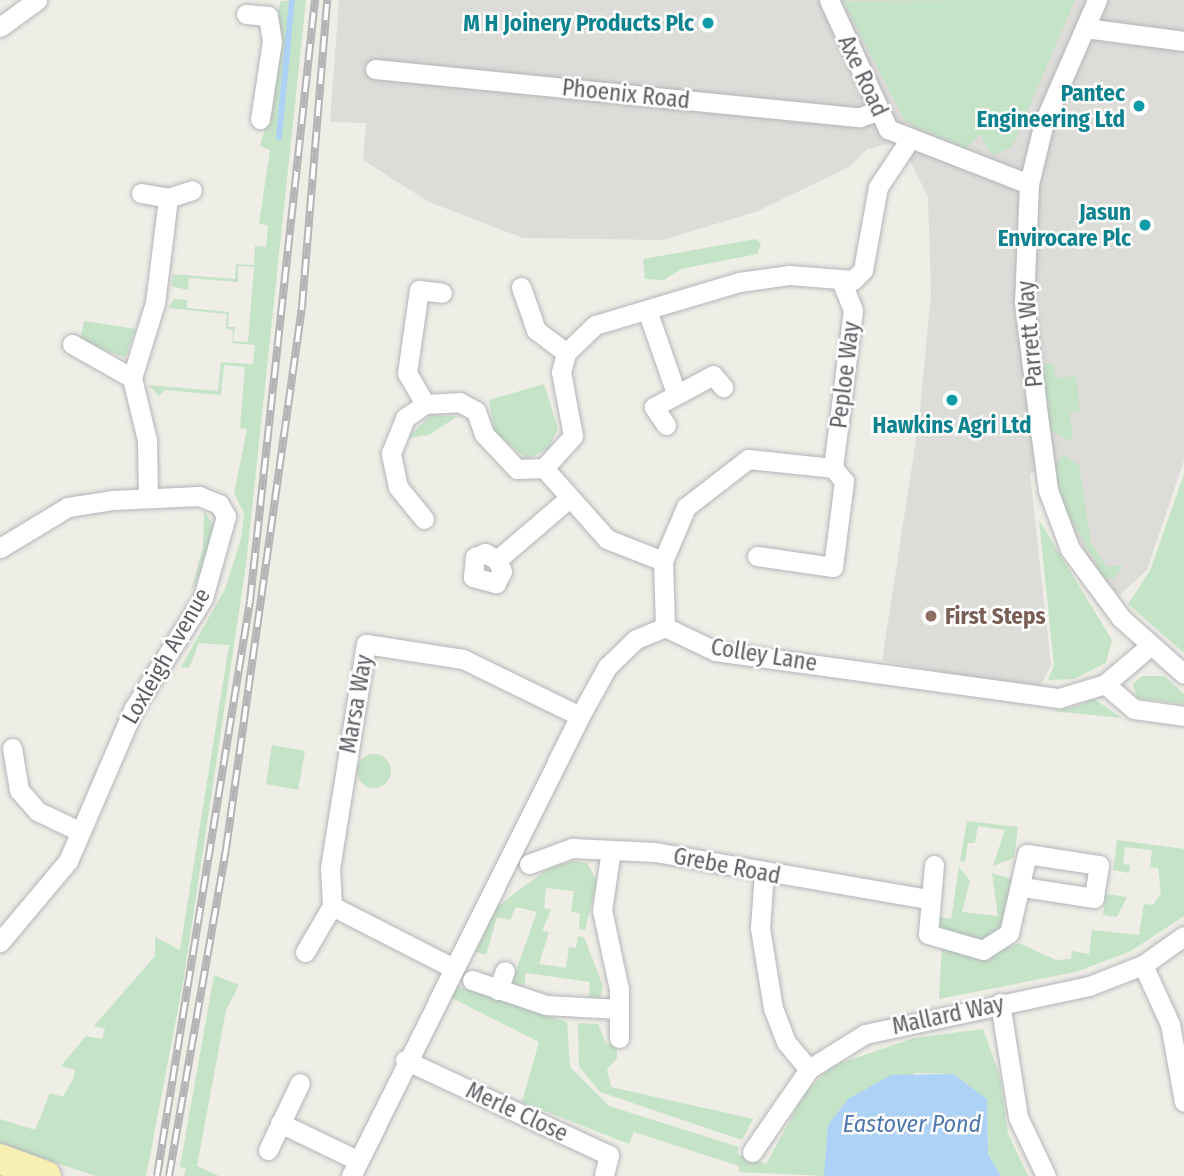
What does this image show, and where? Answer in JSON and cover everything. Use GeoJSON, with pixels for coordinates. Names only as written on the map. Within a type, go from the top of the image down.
{"type":"FeatureCollection","features":[{"type":"Feature","properties":{"kind":"main road"},"geometry":{"type":"LineString","coordinates":[[0,1159],[46,1176]]}},
{"type":"Feature","properties":{"kind":"street"},"geometry":{"type":"LineString","coordinates":[[0,27],[37,0]]}},
{"type":"Feature","properties":{"kind":"street","name":"Axe Road"},"geometry":{"type":"LineString","coordinates":[[829,0],[877,111],[908,142],[1029,184]]}},
{"type":"Feature","properties":{"kind":"street","name":"Parrett Way"},"geometry":{"type":"LineString","coordinates":[[1097,0],[1044,122],[1029,184],[1024,301],[1048,490],[1092,584],[1151,645],[1184,674]]}},
{"type":"Feature","properties":{"kind":"street"},"geometry":{"type":"LineString","coordinates":[[246,14],[269,8],[269,85],[260,119]]}},
{"type":"Feature","properties":{"kind":"street"},"geometry":{"type":"LineString","coordinates":[[1085,27],[1184,41]]}},
{"type":"Feature","properties":{"kind":"street","name":"Phoenix Road"},"geometry":{"type":"LineString","coordinates":[[374,69],[860,117],[877,111]]}},
{"type":"Feature","properties":{"kind":"street"},"geometry":{"type":"LineString","coordinates":[[424,519],[391,468],[405,418],[425,404],[459,402],[476,411],[484,434],[517,469],[544,468],[573,436],[561,372],[566,353],[595,325],[789,275],[842,283],[863,270],[878,187],[908,142]]}},
{"type":"Feature","properties":{"kind":"street"},"geometry":{"type":"LineString","coordinates":[[141,193],[168,198],[192,190]]}},
{"type":"Feature","properties":{"kind":"street"},"geometry":{"type":"LineString","coordinates":[[0,548],[68,507],[148,495],[147,440],[132,378],[155,303],[168,198]]}},
{"type":"Feature","properties":{"kind":"street","name":"Peploe Way"},"geometry":{"type":"LineString","coordinates":[[757,556],[833,567],[844,481],[833,468],[853,310],[842,283]]}},
{"type":"Feature","properties":{"kind":"street"},"geometry":{"type":"LineString","coordinates":[[521,287],[536,330],[566,353]]}},
{"type":"Feature","properties":{"kind":"street"},"geometry":{"type":"LineString","coordinates":[[425,404],[407,373],[419,290],[442,293]]}},
{"type":"Feature","properties":{"kind":"street"},"geometry":{"type":"LineString","coordinates":[[647,310],[676,393]]}},
{"type":"Feature","properties":{"kind":"street"},"geometry":{"type":"LineString","coordinates":[[72,344],[132,378]]}},
{"type":"Feature","properties":{"kind":"street"},"geometry":{"type":"LineString","coordinates":[[666,425],[653,407],[713,375],[723,387]]}},
{"type":"Feature","properties":{"kind":"street"},"geometry":{"type":"LineString","coordinates":[[280,1123],[354,1168],[451,967],[580,716],[625,648],[665,627],[663,561],[686,507],[748,458],[833,468]]}},
{"type":"Feature","properties":{"kind":"street"},"geometry":{"type":"LineString","coordinates":[[544,468],[567,500],[607,539],[663,561]]}},
{"type":"Feature","properties":{"kind":"street","name":"Loxleigh Avenue"},"geometry":{"type":"LineString","coordinates":[[0,942],[64,867],[77,830],[134,708],[203,598],[226,516],[207,498],[148,495]]}},
{"type":"Feature","properties":{"kind":"street"},"geometry":{"type":"LineString","coordinates":[[497,560],[567,500]]}},
{"type":"Feature","properties":{"kind":"street","name":"Colley Lane"},"geometry":{"type":"LineString","coordinates":[[665,627],[715,652],[1035,696],[1074,696],[1105,684],[1151,645]]}},
{"type":"Feature","properties":{"kind":"street","name":"Marsa Way"},"geometry":{"type":"LineString","coordinates":[[332,906],[330,868],[366,644],[463,659],[580,716]]}},
{"type":"Feature","properties":{"kind":"street"},"geometry":{"type":"LineString","coordinates":[[1105,684],[1134,709],[1184,716]]}},
{"type":"Feature","properties":{"kind":"street"},"geometry":{"type":"LineString","coordinates":[[8,761],[19,790],[37,811],[77,830]]}},
{"type":"Feature","properties":{"kind":"street"},"geometry":{"type":"LineString","coordinates":[[611,850],[602,910],[619,1009],[619,1038]]}},
{"type":"Feature","properties":{"kind":"street","name":"Grebe Road"},"geometry":{"type":"LineString","coordinates":[[528,864],[553,851],[611,850],[927,899]]}},
{"type":"Feature","properties":{"kind":"street"},"geometry":{"type":"LineString","coordinates":[[934,865],[927,899],[928,934],[982,950],[996,947],[1009,933],[1022,887]]}},
{"type":"Feature","properties":{"kind":"street"},"geometry":{"type":"LineString","coordinates":[[764,872],[760,928],[773,1008],[786,1042],[809,1069]]}},
{"type":"Feature","properties":{"kind":"street"},"geometry":{"type":"LineString","coordinates":[[305,952],[332,906],[451,967]]}},
{"type":"Feature","properties":{"kind":"street","name":"Mallard Way"},"geometry":{"type":"LineString","coordinates":[[752,1152],[809,1069],[865,1034],[1089,986],[1143,965],[1184,936]]}},
{"type":"Feature","properties":{"kind":"street"},"geometry":{"type":"LineString","coordinates":[[1143,965],[1178,1041],[1184,1102]]}},
{"type":"Feature","properties":{"kind":"street"},"geometry":{"type":"LineString","coordinates":[[498,990],[505,971]]}},
{"type":"Feature","properties":{"kind":"street"},"geometry":{"type":"LineString","coordinates":[[471,980],[572,1010],[619,1009]]}},
{"type":"Feature","properties":{"kind":"street"},"geometry":{"type":"LineString","coordinates":[[1000,1003],[1018,1118],[1046,1176]]}},
{"type":"Feature","properties":{"kind":"street","name":"Merle Close"},"geometry":{"type":"LineString","coordinates":[[405,1060],[609,1155],[604,1175]]}},
{"type":"Feature","properties":{"kind":"street"},"geometry":{"type":"LineString","coordinates":[[268,1150],[300,1083]]}},
{"type":"Feature","properties":{"kind":"shaded area"},"geometry":{"type":"Polygon","coordinates":[[[339,0],[1184,0],[1184,460],[1147,570],[1120,595],[1098,575],[1062,508],[1049,465],[1030,474],[1051,665],[1037,689],[882,661],[919,420],[931,293],[928,197],[909,159],[892,143],[867,149],[851,166],[758,211],[663,240],[523,238],[429,202],[363,160],[366,123],[330,122],[339,0]]]}},
{"type":"Feature","properties":{"kind":"green space"},"geometry":{"type":"Polygon","coordinates":[[[306,0],[246,565],[183,983],[146,1176],[96,1176],[0,1144],[0,1119],[35,1130],[50,1093],[63,1097],[73,1079],[75,1070],[61,1066],[86,1036],[102,1039],[105,1029],[94,1026],[155,956],[155,937],[180,950],[229,645],[199,643],[189,668],[181,667],[225,589],[241,539],[244,513],[234,493],[247,429],[240,428],[245,367],[224,365],[221,395],[165,390],[159,396],[148,385],[218,391],[221,362],[253,364],[255,345],[232,343],[233,330],[226,329],[227,314],[168,308],[174,299],[187,300],[187,308],[229,312],[228,327],[235,327],[233,341],[248,342],[254,267],[238,266],[238,282],[189,278],[188,290],[171,286],[173,274],[235,279],[236,264],[254,265],[255,246],[266,247],[268,225],[259,224],[270,150],[260,146],[273,101],[279,7],[281,1],[306,0]]]}},
{"type":"Feature","properties":{"kind":"green space"},"geometry":{"type":"Polygon","coordinates":[[[1075,0],[1012,147],[992,156],[980,134],[966,149],[905,121],[843,1],[1075,0]]]}},
{"type":"Feature","properties":{"kind":"green space"},"geometry":{"type":"Polygon","coordinates":[[[756,239],[761,244],[757,254],[681,269],[664,280],[645,279],[643,259],[756,239]]]}},
{"type":"Feature","properties":{"kind":"green space"},"geometry":{"type":"Polygon","coordinates":[[[84,321],[136,329],[125,358],[80,340],[84,321]]]}},
{"type":"Feature","properties":{"kind":"green space"},"geometry":{"type":"Polygon","coordinates":[[[1041,363],[1054,364],[1055,378],[1076,376],[1080,412],[1070,413],[1073,442],[1049,431],[1041,363]]]}},
{"type":"Feature","properties":{"kind":"green space"},"geometry":{"type":"Polygon","coordinates":[[[544,384],[558,429],[548,449],[527,459],[494,431],[489,400],[544,384]]]}},
{"type":"Feature","properties":{"kind":"green space"},"geometry":{"type":"Polygon","coordinates":[[[431,415],[458,416],[429,435],[407,438],[431,415]]]}},
{"type":"Feature","properties":{"kind":"green space"},"geometry":{"type":"Polygon","coordinates":[[[1063,454],[1079,465],[1091,542],[1107,567],[1123,565],[1114,579],[1104,578],[1064,506],[1053,468],[1063,454]]]}},
{"type":"Feature","properties":{"kind":"green space"},"geometry":{"type":"Polygon","coordinates":[[[1184,474],[1184,653],[1128,604],[1150,571],[1184,474]]]}},
{"type":"Feature","properties":{"kind":"green space"},"geometry":{"type":"Polygon","coordinates":[[[204,511],[214,525],[202,570],[166,639],[191,591],[203,548],[204,511]]]}},
{"type":"Feature","properties":{"kind":"green space"},"geometry":{"type":"Polygon","coordinates":[[[1039,520],[1112,640],[1106,663],[1074,679],[1048,680],[1054,666],[1039,520]]]}},
{"type":"Feature","properties":{"kind":"green space"},"geometry":{"type":"Polygon","coordinates":[[[1142,676],[1164,676],[1184,694],[1184,704],[1137,698],[1133,684],[1142,676]]]}},
{"type":"Feature","properties":{"kind":"green space"},"geometry":{"type":"Polygon","coordinates":[[[1094,699],[1122,718],[1053,711],[1077,706],[1094,699]]]}},
{"type":"Feature","properties":{"kind":"green space"},"geometry":{"type":"Polygon","coordinates":[[[272,745],[305,751],[298,790],[266,784],[272,745]]]}},
{"type":"Feature","properties":{"kind":"green space"},"geometry":{"type":"Polygon","coordinates":[[[374,754],[386,759],[391,771],[386,783],[374,788],[362,783],[357,771],[362,759],[374,754]]]}},
{"type":"Feature","properties":{"kind":"green space"},"geometry":{"type":"Polygon","coordinates":[[[967,821],[1018,827],[1014,858],[993,866],[1005,830],[978,826],[975,843],[968,843],[965,862],[960,861],[967,821]]]}},
{"type":"Feature","properties":{"kind":"green space"},"geometry":{"type":"Polygon","coordinates":[[[1117,840],[1184,849],[1184,916],[1131,951],[1076,972],[939,999],[942,947],[986,956],[1019,943],[1056,960],[1071,959],[1072,951],[1089,954],[1092,930],[1139,935],[1144,904],[1153,905],[1161,894],[1158,868],[1150,867],[1152,850],[1125,847],[1123,864],[1130,865],[1129,873],[1113,870],[1117,840]]]}},
{"type":"Feature","properties":{"kind":"green space"},"geometry":{"type":"Polygon","coordinates":[[[574,861],[587,863],[597,881],[585,930],[579,929],[580,913],[571,912],[574,891],[546,888],[544,908],[551,910],[542,931],[549,932],[539,964],[566,968],[569,947],[576,948],[578,936],[584,937],[603,986],[600,999],[589,997],[590,982],[526,973],[524,986],[516,988],[513,979],[537,912],[516,907],[510,920],[497,917],[486,955],[476,952],[495,908],[549,868],[574,861]]]}},
{"type":"Feature","properties":{"kind":"green space"},"geometry":{"type":"Polygon","coordinates":[[[959,867],[970,881],[962,912],[998,916],[992,873],[1014,880],[1001,932],[984,942],[941,928],[939,917],[951,919],[959,867]]]}},
{"type":"Feature","properties":{"kind":"green space"},"geometry":{"type":"Polygon","coordinates":[[[1106,894],[1127,897],[1117,917],[1103,915],[1106,894]]]}},
{"type":"Feature","properties":{"kind":"green space"},"geometry":{"type":"Polygon","coordinates":[[[214,975],[239,985],[226,1010],[197,1166],[219,1176],[184,1176],[186,1168],[180,1167],[214,975]]]}},
{"type":"Feature","properties":{"kind":"green space"},"geometry":{"type":"Polygon","coordinates":[[[457,986],[567,1022],[570,1067],[609,1106],[739,1147],[737,1154],[766,1164],[805,1093],[832,1066],[914,1038],[983,1029],[1000,1076],[1008,1134],[1028,1176],[1001,1176],[988,1154],[987,1099],[953,1074],[915,1073],[824,1176],[739,1172],[739,1166],[634,1132],[629,1144],[522,1102],[539,1042],[450,997],[457,986]]]}},
{"type":"Feature","properties":{"kind":"green space"},"geometry":{"type":"Polygon","coordinates":[[[578,1023],[598,1024],[606,1044],[617,1045],[617,1058],[607,1069],[611,1087],[753,1119],[742,1140],[600,1092],[579,1066],[578,1023]]]}},
{"type":"Feature","properties":{"kind":"water","name":"Eastover Pond"},"geometry":{"type":"Polygon","coordinates":[[[953,1074],[987,1099],[988,1154],[1001,1176],[824,1176],[828,1125],[848,1099],[891,1075],[953,1074]]]}},
{"type":"Feature","properties":{"kind":"waterway"},"geometry":{"type":"LineString","coordinates":[[279,137],[292,0]]}},
{"type":"Feature","properties":{"kind":"railway"},"geometry":{"type":"LineString","coordinates":[[157,1176],[250,601],[315,0]]}},
{"type":"Feature","properties":{"kind":"railway"},"geometry":{"type":"LineString","coordinates":[[169,1176],[226,849],[302,307],[327,0]]}},
{"type":"Feature","properties":{"kind":"place","name":"M H Joinery Products Plc"},"geometry":{"type":"Point","coordinates":[708,23]}},
{"type":"Feature","properties":{"kind":"place","name":"Pantec Engineering Ltd"},"geometry":{"type":"Point","coordinates":[1139,106]}},
{"type":"Feature","properties":{"kind":"place","name":"Jasun Envirocare Plc"},"geometry":{"type":"Point","coordinates":[1145,225]}},
{"type":"Feature","properties":{"kind":"place","name":"Hawkins Agri Ltd"},"geometry":{"type":"Point","coordinates":[952,400]}},
{"type":"Feature","properties":{"kind":"place","name":"First Steps"},"geometry":{"type":"Point","coordinates":[931,616]}}]}
